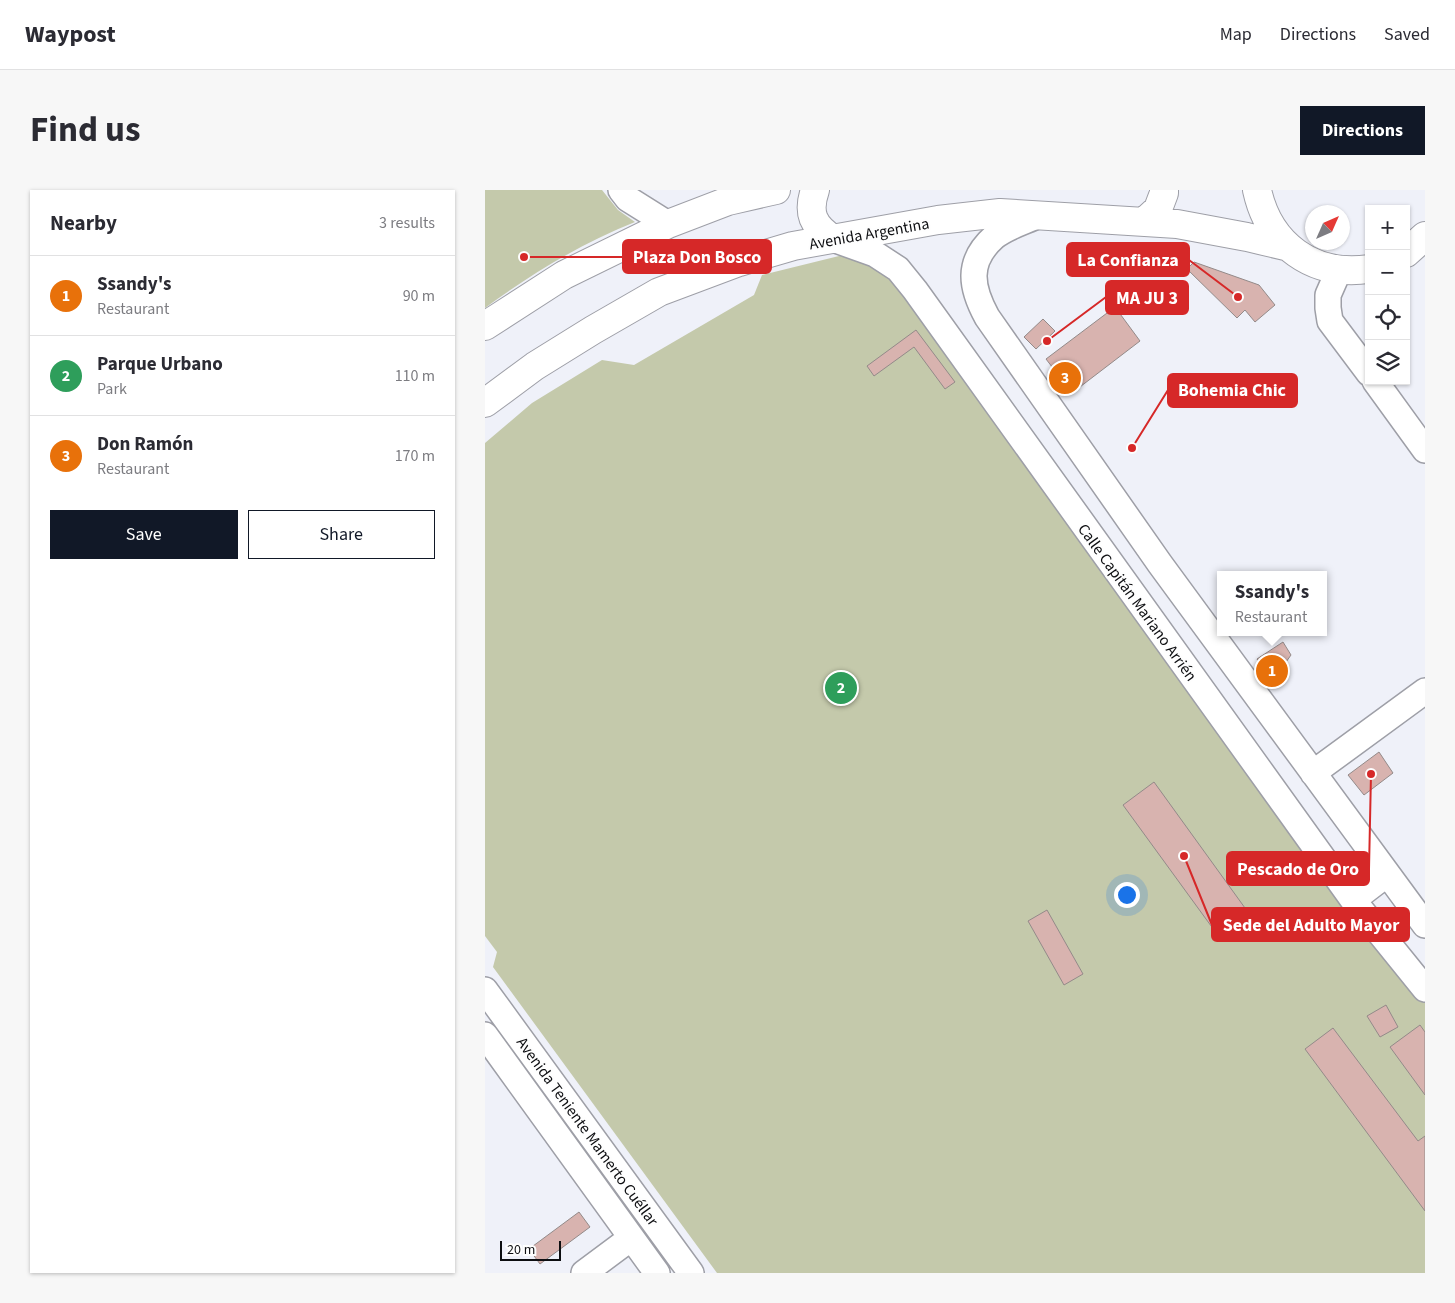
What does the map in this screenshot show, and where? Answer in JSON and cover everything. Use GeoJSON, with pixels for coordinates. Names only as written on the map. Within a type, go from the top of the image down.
{"type":"FeatureCollection","features":[{"type":"Feature","properties":{"kind":"main road"},"geometry":{"type":"LineString","coordinates":[[485,326],[564,275],[668,224],[729,202],[776,190]]}},
{"type":"Feature","properties":{"kind":"main road"},"geometry":{"type":"LineString","coordinates":[[815,190],[811,202],[813,217],[817,226],[824,234],[833,239]]}},
{"type":"Feature","properties":{"kind":"main road"},"geometry":{"type":"LineString","coordinates":[[1145,221],[1158,210],[1164,190]]}},
{"type":"Feature","properties":{"kind":"main road"},"geometry":{"type":"LineString","coordinates":[[1257,190],[1263,211],[1279,237],[1289,247],[1306,259],[1319,265],[1339,270],[1365,269]]}},
{"type":"Feature","properties":{"kind":"main road","name":"Avenida Argentina"},"geometry":{"type":"LineString","coordinates":[[485,403],[535,366],[659,292],[739,262],[793,246],[938,220],[1000,213],[1177,224],[1247,236],[1289,247]]}},
{"type":"Feature","properties":{"kind":"street"},"geometry":{"type":"LineString","coordinates":[[621,190],[628,199],[668,224]]}},
{"type":"Feature","properties":{"kind":"street"},"geometry":{"type":"LineString","coordinates":[[1039,215],[994,237],[979,253],[973,274],[974,288],[979,303],[1160,564],[1425,925]]}},
{"type":"Feature","properties":{"kind":"street","name":"Calle Capitán Mariano Arrién"},"geometry":{"type":"LineString","coordinates":[[833,239],[875,254],[898,269],[915,290],[1353,900],[1425,989]]}},
{"type":"Feature","properties":{"kind":"street"},"geometry":{"type":"LineString","coordinates":[[1339,270],[1328,295],[1330,321],[1365,368]]}},
{"type":"Feature","properties":{"kind":"street"},"geometry":{"type":"LineString","coordinates":[[1378,385],[1425,450]]}},
{"type":"Feature","properties":{"kind":"street"},"geometry":{"type":"LineString","coordinates":[[1127,586],[1160,564]]}},
{"type":"Feature","properties":{"kind":"street"},"geometry":{"type":"LineString","coordinates":[[1313,773],[1425,691]]}},
{"type":"Feature","properties":{"kind":"street"},"geometry":{"type":"LineString","coordinates":[[1353,900],[1387,874]]}},
{"type":"Feature","properties":{"kind":"street","name":"Avenida Teniente Mamerto Cuéllar"},"geometry":{"type":"LineString","coordinates":[[485,990],[691,1273]]}},
{"type":"Feature","properties":{"kind":"street","name":"Avenida Teniente Mamerto Cuéllar"},"geometry":{"type":"LineString","coordinates":[[485,1035],[657,1273]]}},
{"type":"Feature","properties":{"kind":"street"},"geometry":{"type":"LineString","coordinates":[[584,1273],[631,1238]]}},
{"type":"Feature","properties":{"kind":"green space"},"geometry":{"type":"Polygon","coordinates":[[[485,190],[602,190],[618,210],[635,222],[615,230],[557,260],[485,308],[485,190]]]}},
{"type":"Feature","properties":{"kind":"green space"},"geometry":{"type":"Polygon","coordinates":[[[839,256],[865,256],[892,267],[1425,997],[1425,1273],[717,1273],[493,967],[497,952],[485,936],[485,443],[532,403],[602,360],[634,365],[754,295],[762,275],[839,256]]]}},
{"type":"Feature","properties":{"kind":"building"},"geometry":{"type":"Polygon","coordinates":[[[1194,262],[1259,285],[1275,305],[1255,322],[1245,310],[1237,318],[1187,269],[1194,262]]]}},
{"type":"Feature","properties":{"kind":"building"},"geometry":{"type":"Polygon","coordinates":[[[1115,307],[1140,341],[1072,393],[1046,359],[1115,307]]]}},
{"type":"Feature","properties":{"kind":"building"},"geometry":{"type":"Polygon","coordinates":[[[1043,319],[1055,331],[1036,349],[1024,337],[1043,319]]]}},
{"type":"Feature","properties":{"kind":"building"},"geometry":{"type":"Polygon","coordinates":[[[916,330],[955,382],[945,389],[914,347],[874,376],[867,366],[916,330]]]}},
{"type":"Feature","properties":{"kind":"building"},"geometry":{"type":"Polygon","coordinates":[[[1283,642],[1291,655],[1272,682],[1257,659],[1283,642]]]}},
{"type":"Feature","properties":{"kind":"building"},"geometry":{"type":"Polygon","coordinates":[[[1379,752],[1393,773],[1364,795],[1348,775],[1379,752]]]}},
{"type":"Feature","properties":{"kind":"building"},"geometry":{"type":"Polygon","coordinates":[[[1154,782],[1245,908],[1214,930],[1123,805],[1154,782]]]}},
{"type":"Feature","properties":{"kind":"building"},"geometry":{"type":"Polygon","coordinates":[[[1047,910],[1083,974],[1064,985],[1028,921],[1047,910]]]}},
{"type":"Feature","properties":{"kind":"building"},"geometry":{"type":"Polygon","coordinates":[[[1386,1005],[1398,1027],[1380,1037],[1367,1016],[1386,1005]]]}},
{"type":"Feature","properties":{"kind":"building"},"geometry":{"type":"Polygon","coordinates":[[[1420,1025],[1425,1032],[1425,1095],[1390,1047],[1420,1025]]]}},
{"type":"Feature","properties":{"kind":"building"},"geometry":{"type":"Polygon","coordinates":[[[1333,1028],[1418,1141],[1425,1136],[1425,1211],[1305,1049],[1333,1028]]]}},
{"type":"Feature","properties":{"kind":"building"},"geometry":{"type":"Polygon","coordinates":[[[579,1212],[590,1227],[540,1264],[529,1249],[579,1212]]]}},
{"type":"Feature","properties":{"kind":"place","name":"Plaza Don Bosco"},"geometry":{"type":"Point","coordinates":[524,257]}},
{"type":"Feature","properties":{"kind":"place","name":"La Confianza"},"geometry":{"type":"Point","coordinates":[1238,297]}},
{"type":"Feature","properties":{"kind":"place","name":"MA JU 3"},"geometry":{"type":"Point","coordinates":[1047,341]}},
{"type":"Feature","properties":{"kind":"place","name":"Don Ramón"},"geometry":{"type":"Point","coordinates":[1065,378]}},
{"type":"Feature","properties":{"kind":"place","name":"Bohemia Chic"},"geometry":{"type":"Point","coordinates":[1132,448]}},
{"type":"Feature","properties":{"kind":"place","name":"Ssandy's"},"geometry":{"type":"Point","coordinates":[1272,671]}},
{"type":"Feature","properties":{"kind":"place","name":"Parque Urbano"},"geometry":{"type":"Point","coordinates":[841,688]}},
{"type":"Feature","properties":{"kind":"place","name":"Pescado de Oro"},"geometry":{"type":"Point","coordinates":[1371,774]}},
{"type":"Feature","properties":{"kind":"place","name":"Sede del Adulto Mayor"},"geometry":{"type":"Point","coordinates":[1184,856]}}]}
